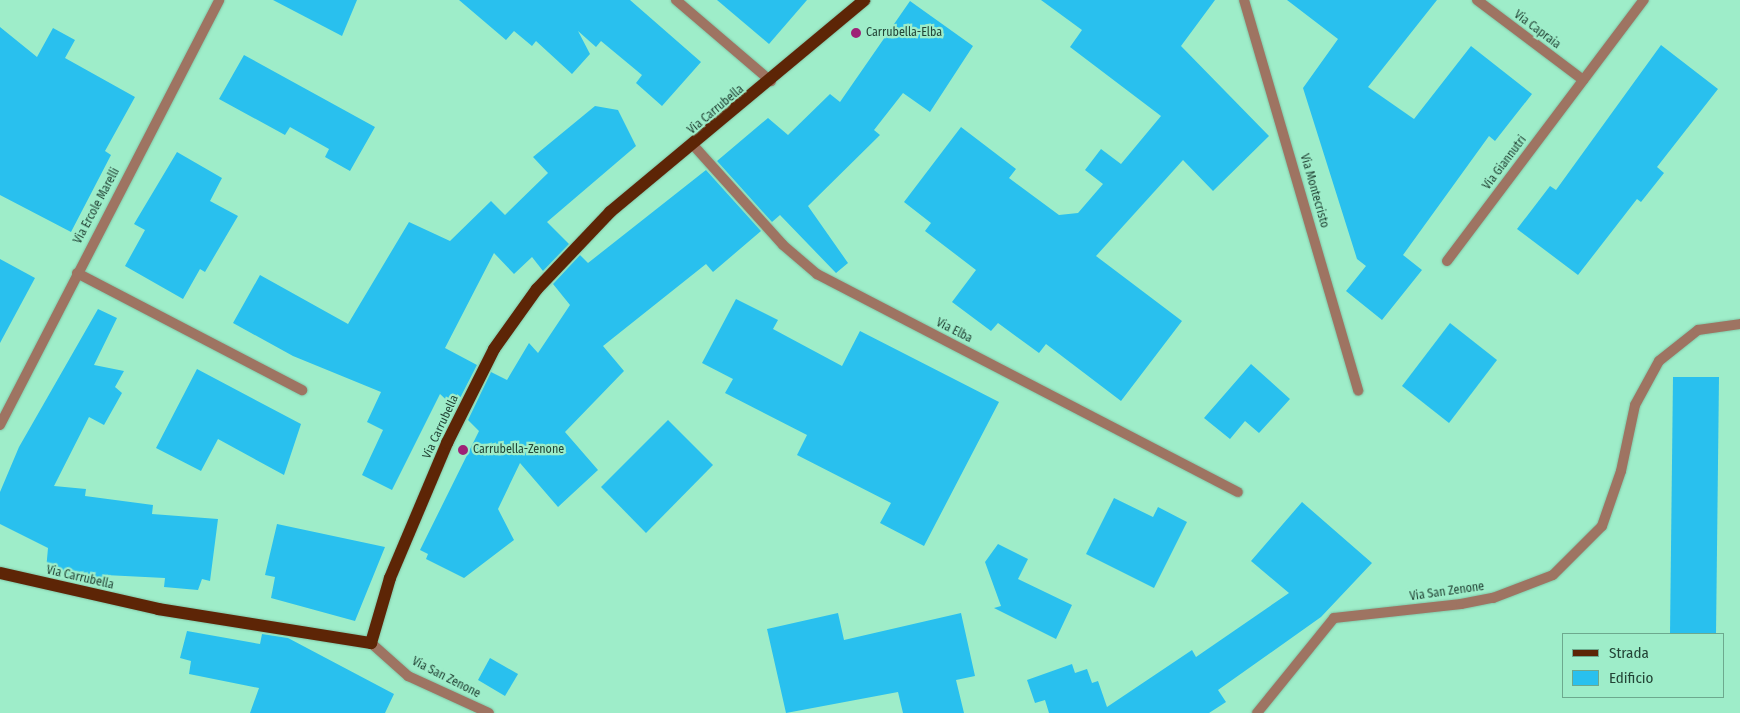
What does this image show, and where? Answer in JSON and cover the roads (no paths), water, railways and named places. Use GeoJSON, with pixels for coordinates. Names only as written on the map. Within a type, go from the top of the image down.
{"type":"FeatureCollection","features":[{"type":"Feature","properties":{"kind":"main road","name":"Via Carrubella"},"geometry":{"type":"LineString","coordinates":[[0,573],[158,609],[371,643],[393,569],[494,348],[574,247],[610,212],[771,82],[864,0]]}},
{"type":"Feature","properties":{"kind":"street","name":"Via Ercole Marelli"},"geometry":{"type":"LineString","coordinates":[[0,425],[76,273],[219,0]]}},
{"type":"Feature","properties":{"kind":"street"},"geometry":{"type":"LineString","coordinates":[[676,0],[771,82]]}},
{"type":"Feature","properties":{"kind":"street","name":"Via Montecristo"},"geometry":{"type":"LineString","coordinates":[[1244,0],[1358,390]]}},
{"type":"Feature","properties":{"kind":"street","name":"Via Capraia"},"geometry":{"type":"LineString","coordinates":[[1477,0],[1583,80]]}},
{"type":"Feature","properties":{"kind":"street","name":"Via Giannutri"},"geometry":{"type":"LineString","coordinates":[[1447,260],[1644,0]]}},
{"type":"Feature","properties":{"kind":"street","name":"Via Elba"},"geometry":{"type":"LineString","coordinates":[[694,146],[783,245],[818,274],[1238,492]]}},
{"type":"Feature","properties":{"kind":"street"},"geometry":{"type":"LineString","coordinates":[[76,273],[302,390]]}},
{"type":"Feature","properties":{"kind":"street","name":"Via San Zenone"},"geometry":{"type":"LineString","coordinates":[[1257,713],[1334,618],[1461,604],[1519,590],[1553,575],[1602,526],[1621,471],[1635,404],[1660,361],[1698,330],[1740,324]]}},
{"type":"Feature","properties":{"kind":"street","name":"Via San Zenone"},"geometry":{"type":"LineString","coordinates":[[371,643],[408,676],[489,713]]}},
{"type":"Feature","properties":{"kind":"place","name":"Carrubella-Elba"},"geometry":{"type":"Point","coordinates":[856,33]}},
{"type":"Feature","properties":{"kind":"place","name":"Carrubella-Zenone"},"geometry":{"type":"Point","coordinates":[463,450]}}]}
